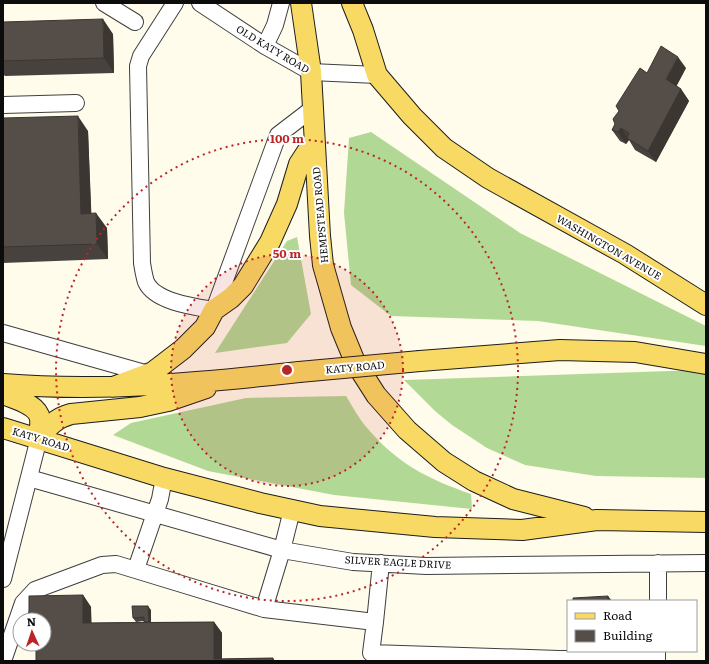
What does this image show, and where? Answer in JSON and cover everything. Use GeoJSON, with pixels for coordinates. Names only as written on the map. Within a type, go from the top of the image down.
{"type":"FeatureCollection","features":[{"type":"Feature","properties":{"kind":"main road","name":"HEMPSTEAD ROAD"},"geometry":{"type":"LineString","coordinates":[[301,3],[311,72],[312,109],[323,265],[341,328],[355,362],[376,394],[407,430],[444,462],[474,481],[513,499],[597,520]]}},
{"type":"Feature","properties":{"kind":"main road"},"geometry":{"type":"LineString","coordinates":[[352,3],[363,30],[376,75]]}},
{"type":"Feature","properties":{"kind":"main road","name":"WASHINGTON AVENUE"},"geometry":{"type":"LineString","coordinates":[[376,75],[412,116],[444,148],[488,178],[626,254],[706,305]]}},
{"type":"Feature","properties":{"kind":"main road"},"geometry":{"type":"LineString","coordinates":[[113,387],[152,372],[183,349],[206,327],[214,310],[231,298],[243,286],[263,254],[287,204],[299,164],[314,141]]}},
{"type":"Feature","properties":{"kind":"main road","name":"KATY ROAD"},"geometry":{"type":"LineString","coordinates":[[3,384],[46,388],[113,387],[227,380],[420,361],[560,350],[635,352],[706,364]]}},
{"type":"Feature","properties":{"kind":"main road"},"geometry":{"type":"LineString","coordinates":[[39,438],[52,423],[60,417],[71,414],[140,407],[168,401],[227,380]]}},
{"type":"Feature","properties":{"kind":"main road"},"geometry":{"type":"LineString","coordinates":[[3,394],[30,405],[36,410],[40,419],[39,438]]}},
{"type":"Feature","properties":{"kind":"main road","name":"KATY ROAD"},"geometry":{"type":"LineString","coordinates":[[3,428],[164,478],[320,516],[443,527],[522,530],[597,520]]}},
{"type":"Feature","properties":{"kind":"main road"},"geometry":{"type":"LineString","coordinates":[[597,520],[706,522]]}},
{"type":"Feature","properties":{"kind":"street"},"geometry":{"type":"LineString","coordinates":[[104,3],[135,22]]}},
{"type":"Feature","properties":{"kind":"street"},"geometry":{"type":"LineString","coordinates":[[175,3],[141,56],[138,66],[142,263],[146,283],[158,294],[172,301],[214,310],[278,135],[312,109]]}},
{"type":"Feature","properties":{"kind":"street","name":"OLD KATY ROAD"},"geometry":{"type":"LineString","coordinates":[[200,3],[265,46],[311,72],[376,75]]}},
{"type":"Feature","properties":{"kind":"street"},"geometry":{"type":"LineString","coordinates":[[265,46],[275,25],[281,3]]}},
{"type":"Feature","properties":{"kind":"street"},"geometry":{"type":"LineString","coordinates":[[3,105],[76,103]]}},
{"type":"Feature","properties":{"kind":"street"},"geometry":{"type":"LineString","coordinates":[[3,333],[148,374]]}},
{"type":"Feature","properties":{"kind":"street"},"geometry":{"type":"LineString","coordinates":[[3,579],[39,438]]}},
{"type":"Feature","properties":{"kind":"street","name":"SILVER EAGLE DRIVE"},"geometry":{"type":"LineString","coordinates":[[29,478],[282,550],[352,562],[426,566],[706,563]]}},
{"type":"Feature","properties":{"kind":"street"},"geometry":{"type":"LineString","coordinates":[[136,569],[155,514],[164,478]]}},
{"type":"Feature","properties":{"kind":"street"},"geometry":{"type":"LineString","coordinates":[[264,609],[282,550],[292,510]]}},
{"type":"Feature","properties":{"kind":"street"},"geometry":{"type":"LineString","coordinates":[[381,563],[371,653],[559,659],[657,655]]}},
{"type":"Feature","properties":{"kind":"street"},"geometry":{"type":"LineString","coordinates":[[3,661],[23,603],[35,590],[102,565],[116,564],[136,569],[264,609],[374,622]]}},
{"type":"Feature","properties":{"kind":"street"},"geometry":{"type":"LineString","coordinates":[[658,564],[658,600]]}},
{"type":"Feature","properties":{"kind":"green space"},"geometry":{"type":"Polygon","coordinates":[[[371,132],[520,233],[706,326],[706,346],[538,321],[391,316],[351,285],[344,213],[349,138],[371,132]]]}},
{"type":"Feature","properties":{"kind":"green space"},"geometry":{"type":"Polygon","coordinates":[[[297,237],[311,314],[287,343],[215,353],[287,241],[297,237]]]}},
{"type":"Feature","properties":{"kind":"green space"},"geometry":{"type":"Polygon","coordinates":[[[699,370],[706,372],[706,478],[596,476],[525,465],[487,448],[452,425],[435,411],[404,380],[699,370]]]}},
{"type":"Feature","properties":{"kind":"green space"},"geometry":{"type":"Polygon","coordinates":[[[346,396],[365,425],[391,452],[402,461],[427,476],[471,494],[472,509],[334,495],[208,471],[113,435],[131,423],[246,398],[346,396]]]}},
{"type":"Feature","properties":{"kind":"building"},"geometry":{"type":"Polygon","coordinates":[[[103,19],[104,58],[3,61],[3,22],[103,19]]]}},
{"type":"Feature","properties":{"kind":"building"},"geometry":{"type":"Polygon","coordinates":[[[661,46],[678,57],[666,79],[681,89],[648,151],[627,138],[629,133],[621,128],[618,132],[612,130],[615,124],[613,119],[619,111],[616,106],[640,68],[647,73],[661,46]]]}},
{"type":"Feature","properties":{"kind":"building"},"geometry":{"type":"Polygon","coordinates":[[[78,116],[81,214],[96,213],[97,244],[3,247],[3,118],[78,116]]]}},
{"type":"Feature","properties":{"kind":"building"},"geometry":{"type":"Polygon","coordinates":[[[83,595],[83,623],[214,622],[214,659],[273,658],[273,661],[36,661],[36,652],[52,652],[52,612],[29,612],[29,596],[83,595]]]}},
{"type":"Feature","properties":{"kind":"building"},"geometry":{"type":"Polygon","coordinates":[[[608,596],[608,600],[573,600],[573,598],[608,596]]]}},
{"type":"Feature","properties":{"kind":"building"},"geometry":{"type":"Polygon","coordinates":[[[132,606],[148,606],[149,622],[144,622],[144,617],[133,618],[132,606]]]}}]}
